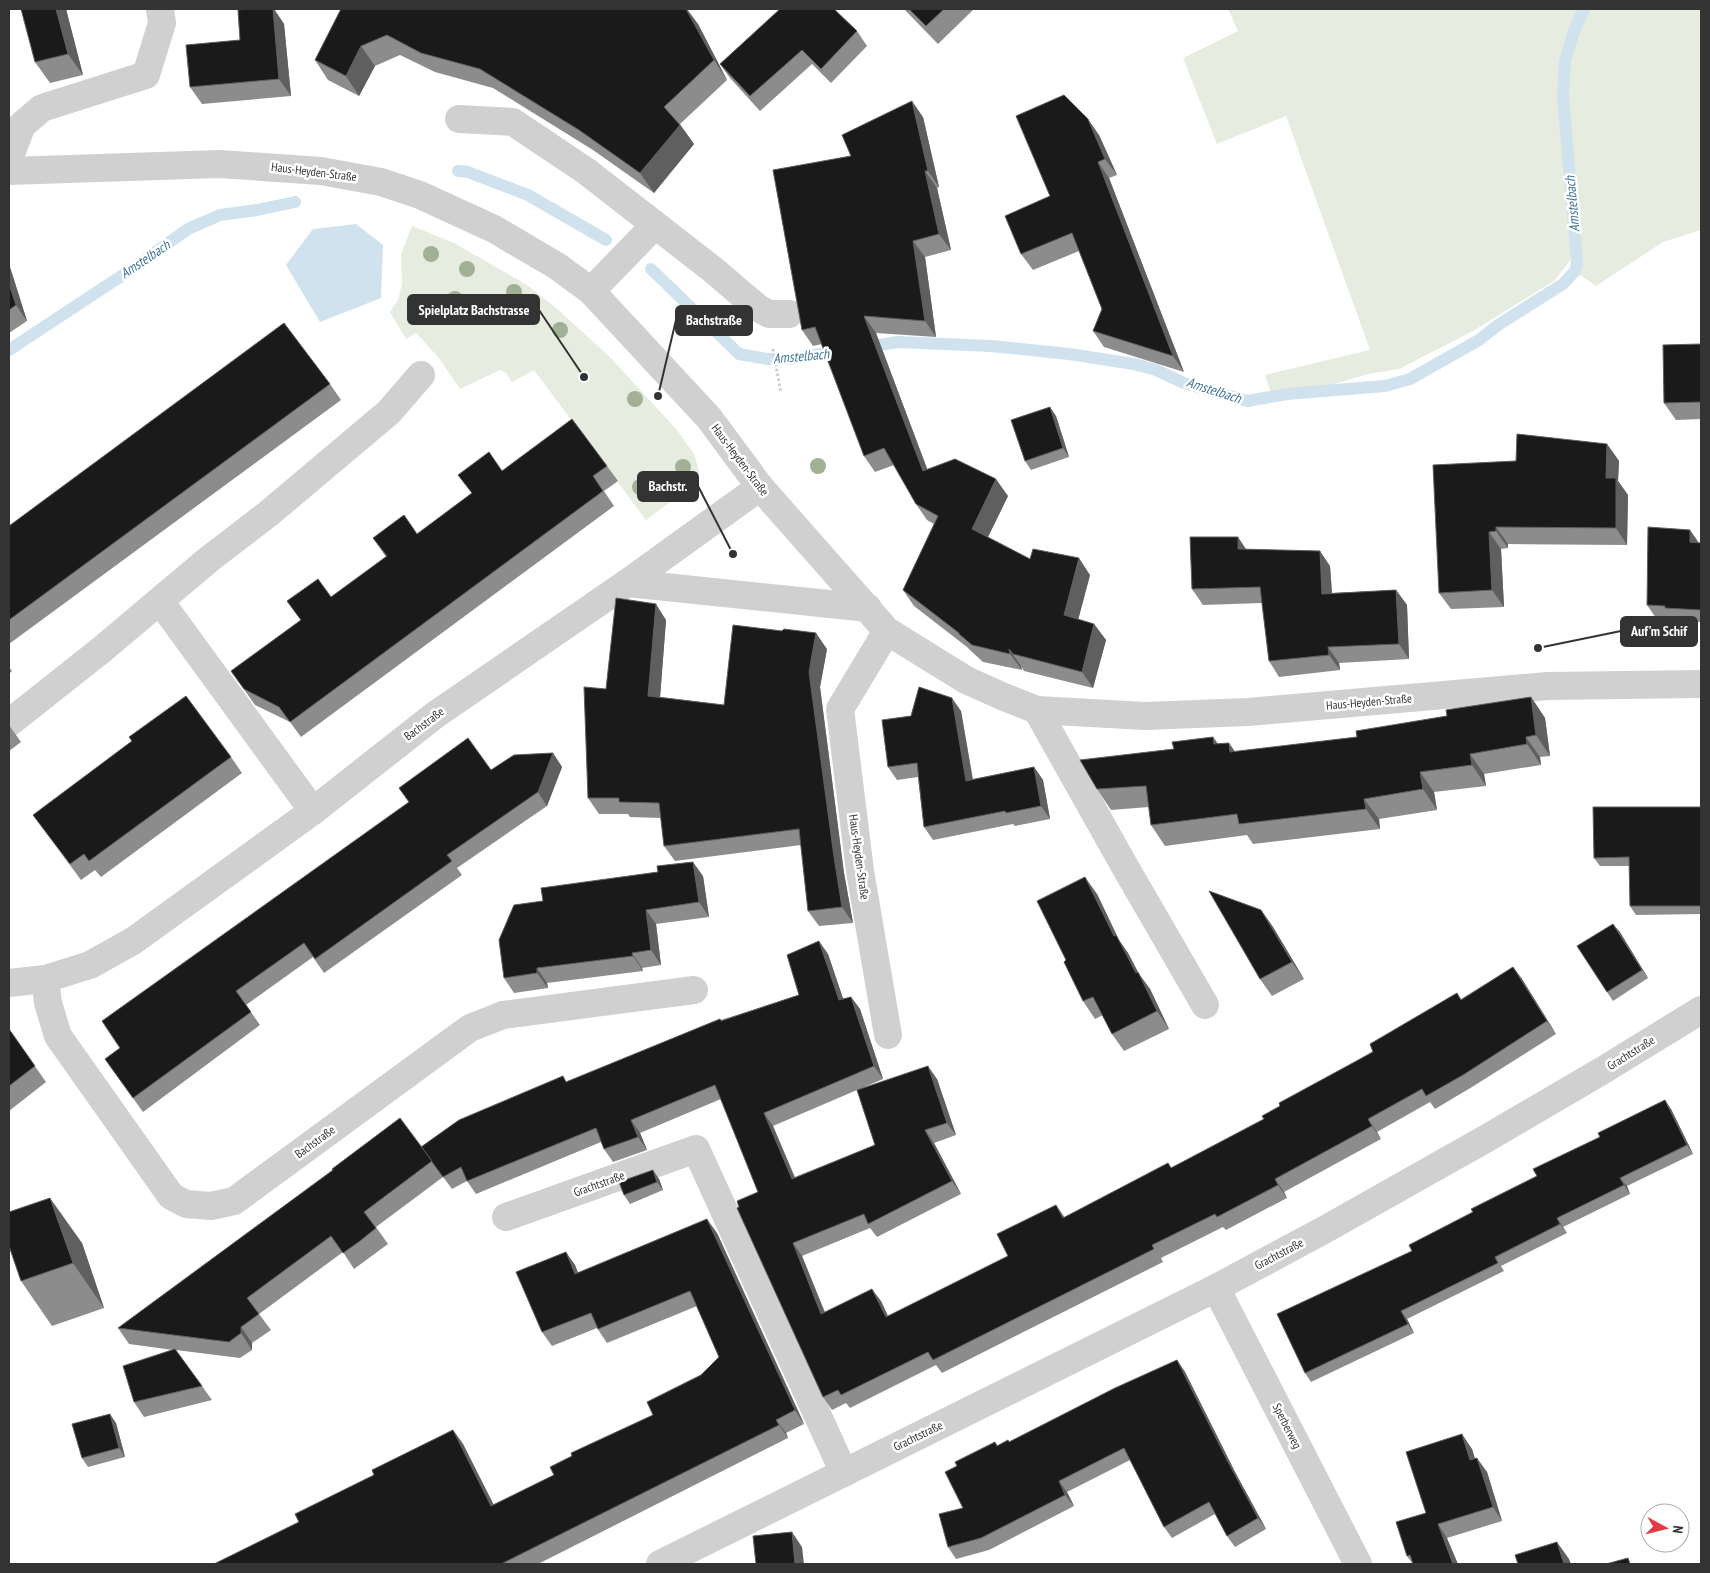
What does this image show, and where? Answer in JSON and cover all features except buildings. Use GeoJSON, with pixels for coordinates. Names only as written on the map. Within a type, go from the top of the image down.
{"type":"FeatureCollection","features":[{"type":"Feature","properties":{"kind":"street"},"geometry":{"type":"LineString","coordinates":[[9,159],[22,124],[42,108],[146,75],[162,23],[160,9]]}},
{"type":"Feature","properties":{"kind":"street"},"geometry":{"type":"LineString","coordinates":[[459,119],[513,122],[586,171],[712,269],[758,308],[769,314],[789,314]]}},
{"type":"Feature","properties":{"kind":"street","name":"Haus-Heyden-Straße"},"geometry":{"type":"LineString","coordinates":[[9,171],[219,164],[321,170],[382,182],[412,192],[494,229],[557,266],[591,291],[709,418],[760,487],[887,631],[966,680],[1037,710],[1145,716],[1248,712],[1548,686],[1701,684]]}},
{"type":"Feature","properties":{"kind":"street"},"geometry":{"type":"LineString","coordinates":[[591,291],[655,225]]}},
{"type":"Feature","properties":{"kind":"street"},"geometry":{"type":"LineString","coordinates":[[9,723],[208,560],[268,514],[389,412],[421,375]]}},
{"type":"Feature","properties":{"kind":"street","name":"Bachstraße"},"geometry":{"type":"LineString","coordinates":[[9,983],[45,979],[90,965],[133,941],[313,811],[435,714],[627,583],[760,487]]}},
{"type":"Feature","properties":{"kind":"street"},"geometry":{"type":"LineString","coordinates":[[627,583],[868,608]]}},
{"type":"Feature","properties":{"kind":"street"},"geometry":{"type":"LineString","coordinates":[[160,601],[313,811]]}},
{"type":"Feature","properties":{"kind":"street","name":"Haus-Heyden-Straße"},"geometry":{"type":"LineString","coordinates":[[887,631],[840,709],[860,871],[888,1035]]}},
{"type":"Feature","properties":{"kind":"street"},"geometry":{"type":"LineString","coordinates":[[1037,710],[1205,1005]]}},
{"type":"Feature","properties":{"kind":"street","name":"Bachstraße"},"geometry":{"type":"LineString","coordinates":[[45,979],[48,1003],[58,1036],[171,1196],[186,1204],[211,1206],[234,1201],[470,1028],[503,1015],[694,990]]}},
{"type":"Feature","properties":{"kind":"street","name":"Grachtstraße"},"geometry":{"type":"LineString","coordinates":[[660,1564],[1216,1288],[1324,1230],[1489,1137],[1701,1010]]}},
{"type":"Feature","properties":{"kind":"street","name":"Grachtstraße"},"geometry":{"type":"LineString","coordinates":[[506,1217],[696,1149],[844,1473]]}},
{"type":"Feature","properties":{"kind":"street","name":"Sperberweg"},"geometry":{"type":"LineString","coordinates":[[1216,1288],[1358,1564]]}},
{"type":"Feature","properties":{"kind":"path"},"geometry":{"type":"LineString","coordinates":[[773,348],[781,393]]}},
{"type":"Feature","properties":{"kind":"shaded area"},"geometry":{"type":"Polygon","coordinates":[[[1228,9],[1701,9],[1701,230],[1663,242],[1596,286],[1580,275],[1572,174],[1567,173],[1573,228],[1572,258],[1554,281],[1473,331],[1399,369],[1368,374],[1324,387],[1271,393],[1265,375],[1370,350],[1286,116],[1217,144],[1183,58],[1238,31],[1228,9]]]}},
{"type":"Feature","properties":{"kind":"shaded area"},"geometry":{"type":"Polygon","coordinates":[[[412,226],[454,243],[527,285],[556,308],[609,356],[677,430],[694,454],[699,471],[697,477],[682,493],[646,520],[534,370],[512,382],[505,372],[500,370],[460,389],[439,358],[416,333],[406,339],[390,312],[398,300],[402,284],[401,254],[412,226]]]}},
{"type":"Feature","properties":{"kind":"water"},"geometry":{"type":"Polygon","coordinates":[[[356,224],[383,245],[381,298],[320,322],[286,265],[313,229],[356,224]]]}},
{"type":"Feature","properties":{"kind":"waterway","name":"Amstelbach"},"geometry":{"type":"LineString","coordinates":[[863,348],[897,342],[991,346],[1069,354],[1134,364],[1156,370],[1184,383],[1247,401],[1287,394],[1385,386],[1410,379],[1479,340],[1498,325],[1563,284],[1575,271],[1577,262],[1563,97],[1565,61],[1574,31],[1584,9]]}},
{"type":"Feature","properties":{"kind":"waterway","name":"Amstelbach"},"geometry":{"type":"LineString","coordinates":[[458,171],[468,172],[528,195],[606,240]]}},
{"type":"Feature","properties":{"kind":"waterway","name":"Amstelbach"},"geometry":{"type":"LineString","coordinates":[[9,350],[132,269],[188,229],[220,215],[295,202]]}},
{"type":"Feature","properties":{"kind":"waterway","name":"Amstelbach"},"geometry":{"type":"LineString","coordinates":[[651,269],[739,354],[767,359],[788,359],[841,351]]}},
{"type":"Feature","properties":{"kind":"place","name":"Spielplatz Bachstrasse"},"geometry":{"type":"Point","coordinates":[584,377]}},
{"type":"Feature","properties":{"kind":"place","name":"Bachstraße"},"geometry":{"type":"Point","coordinates":[658,396]}},
{"type":"Feature","properties":{"kind":"place","name":"Bachstr."},"geometry":{"type":"Point","coordinates":[733,554]}},
{"type":"Feature","properties":{"kind":"place","name":"Auf'm Schif"},"geometry":{"type":"Point","coordinates":[1538,648]}}]}
